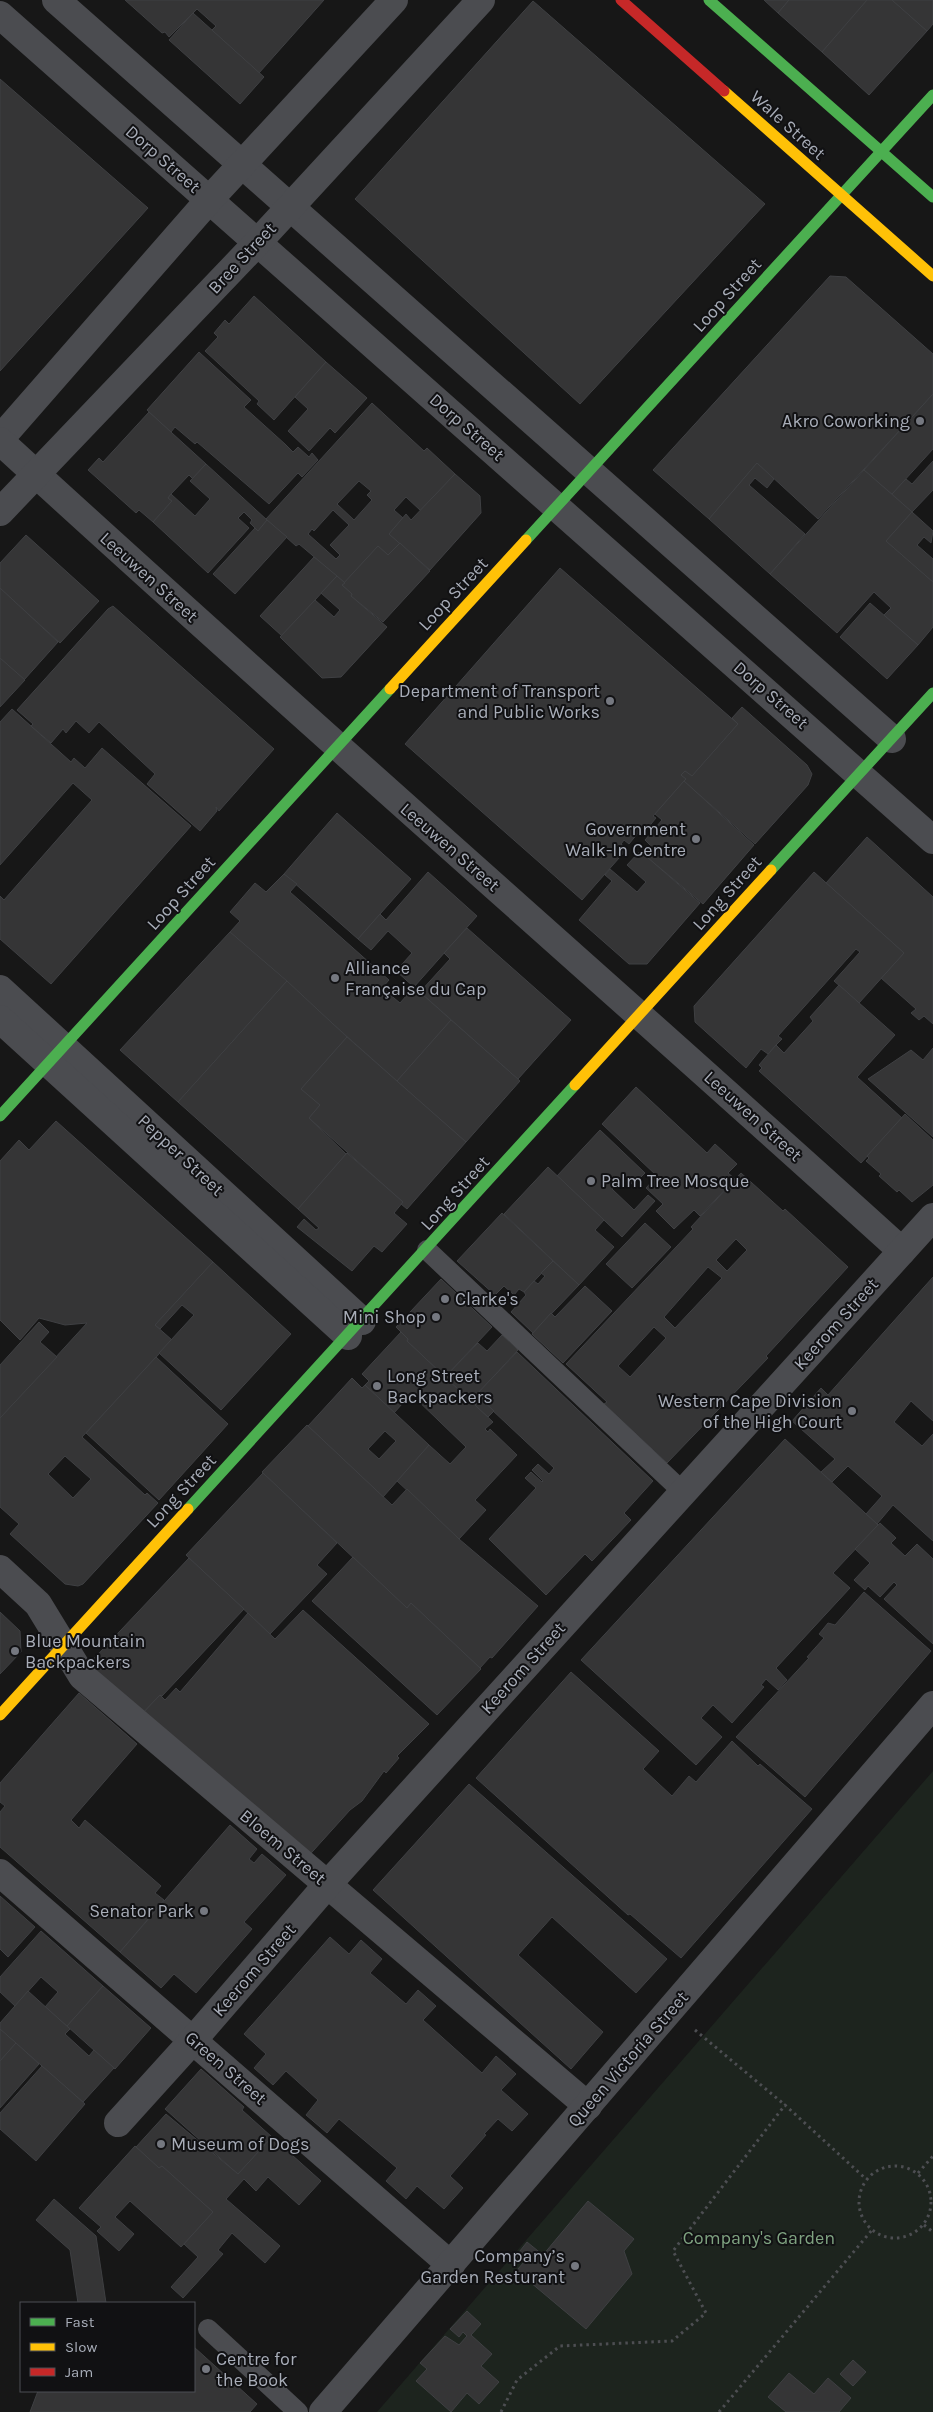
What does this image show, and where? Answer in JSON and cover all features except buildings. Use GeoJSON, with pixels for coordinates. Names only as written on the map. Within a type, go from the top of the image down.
{"type":"FeatureCollection","features":[{"type":"Feature","properties":{"kind":"street"},"geometry":{"type":"LineString","coordinates":[[56,0],[892,739]]}},
{"type":"Feature","properties":{"kind":"street"},"geometry":{"type":"LineString","coordinates":[[0,440],[209,200],[394,0]]}},
{"type":"Feature","properties":{"kind":"street","name":"Bree Street"},"geometry":{"type":"LineString","coordinates":[[0,512],[257,242],[481,0]]}},
{"type":"Feature","properties":{"kind":"street","name":"Wale Street"},"geometry":{"type":"LineString","coordinates":[[621,0],[933,276]]}},
{"type":"Feature","properties":{"kind":"street"},"geometry":{"type":"LineString","coordinates":[[709,0],[933,197]]}},
{"type":"Feature","properties":{"kind":"street","name":"Dorp Street"},"geometry":{"type":"LineString","coordinates":[[0,15],[933,840]]}},
{"type":"Feature","properties":{"kind":"street","name":"Loop Street"},"geometry":{"type":"LineString","coordinates":[[0,1116],[933,95]]}},
{"type":"Feature","properties":{"kind":"street","name":"Leeuwen Street"},"geometry":{"type":"LineString","coordinates":[[0,440],[337,748],[640,1014],[902,1251]]}},
{"type":"Feature","properties":{"kind":"street","name":"Long Street"},"geometry":{"type":"LineString","coordinates":[[0,1715],[355,1329],[933,693]]}},
{"type":"Feature","properties":{"kind":"street","name":"Pepper Street"},"geometry":{"type":"LineString","coordinates":[[0,989],[56,1055],[355,1329]]}},
{"type":"Feature","properties":{"kind":"street","name":"Pepper Street"},"geometry":{"type":"LineString","coordinates":[[0,1019],[56,1055]]}},
{"type":"Feature","properties":{"kind":"street","name":"Keerom Street"},"geometry":{"type":"LineString","coordinates":[[118,2123],[194,2040],[327,1885],[933,1217]]}},
{"type":"Feature","properties":{"kind":"street","name":"Bloem Street"},"geometry":{"type":"LineString","coordinates":[[0,1569],[38,1604],[82,1676],[588,2106]]}},
{"type":"Feature","properties":{"kind":"street","name":"Queen Victoria Street"},"geometry":{"type":"LineString","coordinates":[[323,2412],[933,1705]]}},
{"type":"Feature","properties":{"kind":"street","name":"Green Street"},"geometry":{"type":"LineString","coordinates":[[0,1873],[451,2265]]}},
{"type":"Feature","properties":{"kind":"lane"},"geometry":{"type":"LineString","coordinates":[[427,1250],[683,1492]]}},
{"type":"Feature","properties":{"kind":"lane"},"geometry":{"type":"LineString","coordinates":[[208,2329],[298,2412]]}},
{"type":"Feature","properties":{"kind":"path"},"geometry":{"type":"LineString","coordinates":[[670,2009],[785,2104],[866,2179]]}},
{"type":"Feature","properties":{"kind":"path"},"geometry":{"type":"LineString","coordinates":[[501,2412],[516,2380],[560,2346],[672,2341],[706,2313],[673,2251],[785,2104]]}},
{"type":"Feature","properties":{"kind":"path"},"geometry":{"type":"LineString","coordinates":[[918,2173],[933,2156]]}},
{"type":"Feature","properties":{"kind":"path"},"geometry":{"type":"LineString","coordinates":[[890,2165],[905,2166],[918,2173],[927,2184],[931,2198],[930,2212],[924,2224],[912,2234],[899,2238],[884,2237],[872,2230],[862,2220],[858,2206],[859,2192],[866,2179],[877,2170],[890,2165]]}},
{"type":"Feature","properties":{"kind":"path"},"geometry":{"type":"LineString","coordinates":[[924,2224],[933,2232]]}},
{"type":"Feature","properties":{"kind":"path"},"geometry":{"type":"LineString","coordinates":[[719,2412],[872,2230]]}},
{"type":"Feature","properties":{"kind":"green space","name":"Company's Garden"},"geometry":{"type":"Polygon","coordinates":[[[933,1771],[933,2412],[377,2412],[933,1771]]]}},
{"type":"Feature","properties":{"kind":"traffic: fast"},"geometry":{"type":"LineString","coordinates":[[709,0],[933,197]]}},
{"type":"Feature","properties":{"kind":"traffic: fast"},"geometry":{"type":"LineString","coordinates":[[526,540],[933,95]]}},
{"type":"Feature","properties":{"kind":"traffic: fast"},"geometry":{"type":"LineString","coordinates":[[0,1116],[390,689]]}},
{"type":"Feature","properties":{"kind":"traffic: fast"},"geometry":{"type":"LineString","coordinates":[[771,870],[933,693]]}},
{"type":"Feature","properties":{"kind":"traffic: fast"},"geometry":{"type":"LineString","coordinates":[[188,1509],[575,1085]]}},
{"type":"Feature","properties":{"kind":"traffic: slow"},"geometry":{"type":"LineString","coordinates":[[724,91],[933,276]]}},
{"type":"Feature","properties":{"kind":"traffic: slow"},"geometry":{"type":"LineString","coordinates":[[390,689],[526,540]]}},
{"type":"Feature","properties":{"kind":"traffic: slow"},"geometry":{"type":"LineString","coordinates":[[575,1085],[771,870]]}},
{"type":"Feature","properties":{"kind":"traffic: slow"},"geometry":{"type":"LineString","coordinates":[[0,1715],[188,1509]]}},
{"type":"Feature","properties":{"kind":"traffic: jam"},"geometry":{"type":"LineString","coordinates":[[621,0],[724,91]]}},
{"type":"Feature","properties":{"kind":"place","name":"Akro Coworking"},"geometry":{"type":"Point","coordinates":[920,421]}},
{"type":"Feature","properties":{"kind":"place","name":"Department of Transport and Public Works"},"geometry":{"type":"Point","coordinates":[610,701]}},
{"type":"Feature","properties":{"kind":"place","name":"Government Walk-In Centre"},"geometry":{"type":"Point","coordinates":[696,839]}},
{"type":"Feature","properties":{"kind":"place","name":"Alliance Française du Cap"},"geometry":{"type":"Point","coordinates":[335,978]}},
{"type":"Feature","properties":{"kind":"place","name":"Palm Tree Mosque"},"geometry":{"type":"Point","coordinates":[591,1181]}},
{"type":"Feature","properties":{"kind":"place","name":"Clarke's"},"geometry":{"type":"Point","coordinates":[445,1299]}},
{"type":"Feature","properties":{"kind":"place","name":"Mini Shop"},"geometry":{"type":"Point","coordinates":[436,1317]}},
{"type":"Feature","properties":{"kind":"place","name":"Long Street Backpackers"},"geometry":{"type":"Point","coordinates":[377,1386]}},
{"type":"Feature","properties":{"kind":"place","name":"Western Cape Division of the High Court"},"geometry":{"type":"Point","coordinates":[852,1411]}},
{"type":"Feature","properties":{"kind":"place","name":"Blue Mountain Backpackers"},"geometry":{"type":"Point","coordinates":[15,1651]}},
{"type":"Feature","properties":{"kind":"place","name":"Senator Park"},"geometry":{"type":"Point","coordinates":[204,1911]}},
{"type":"Feature","properties":{"kind":"place","name":"Museum of Dogs"},"geometry":{"type":"Point","coordinates":[161,2144]}},
{"type":"Feature","properties":{"kind":"place","name":"Company’s Garden Resturant"},"geometry":{"type":"Point","coordinates":[575,2266]}},
{"type":"Feature","properties":{"kind":"place","name":"Centre for the Book"},"geometry":{"type":"Point","coordinates":[206,2369]}}]}
